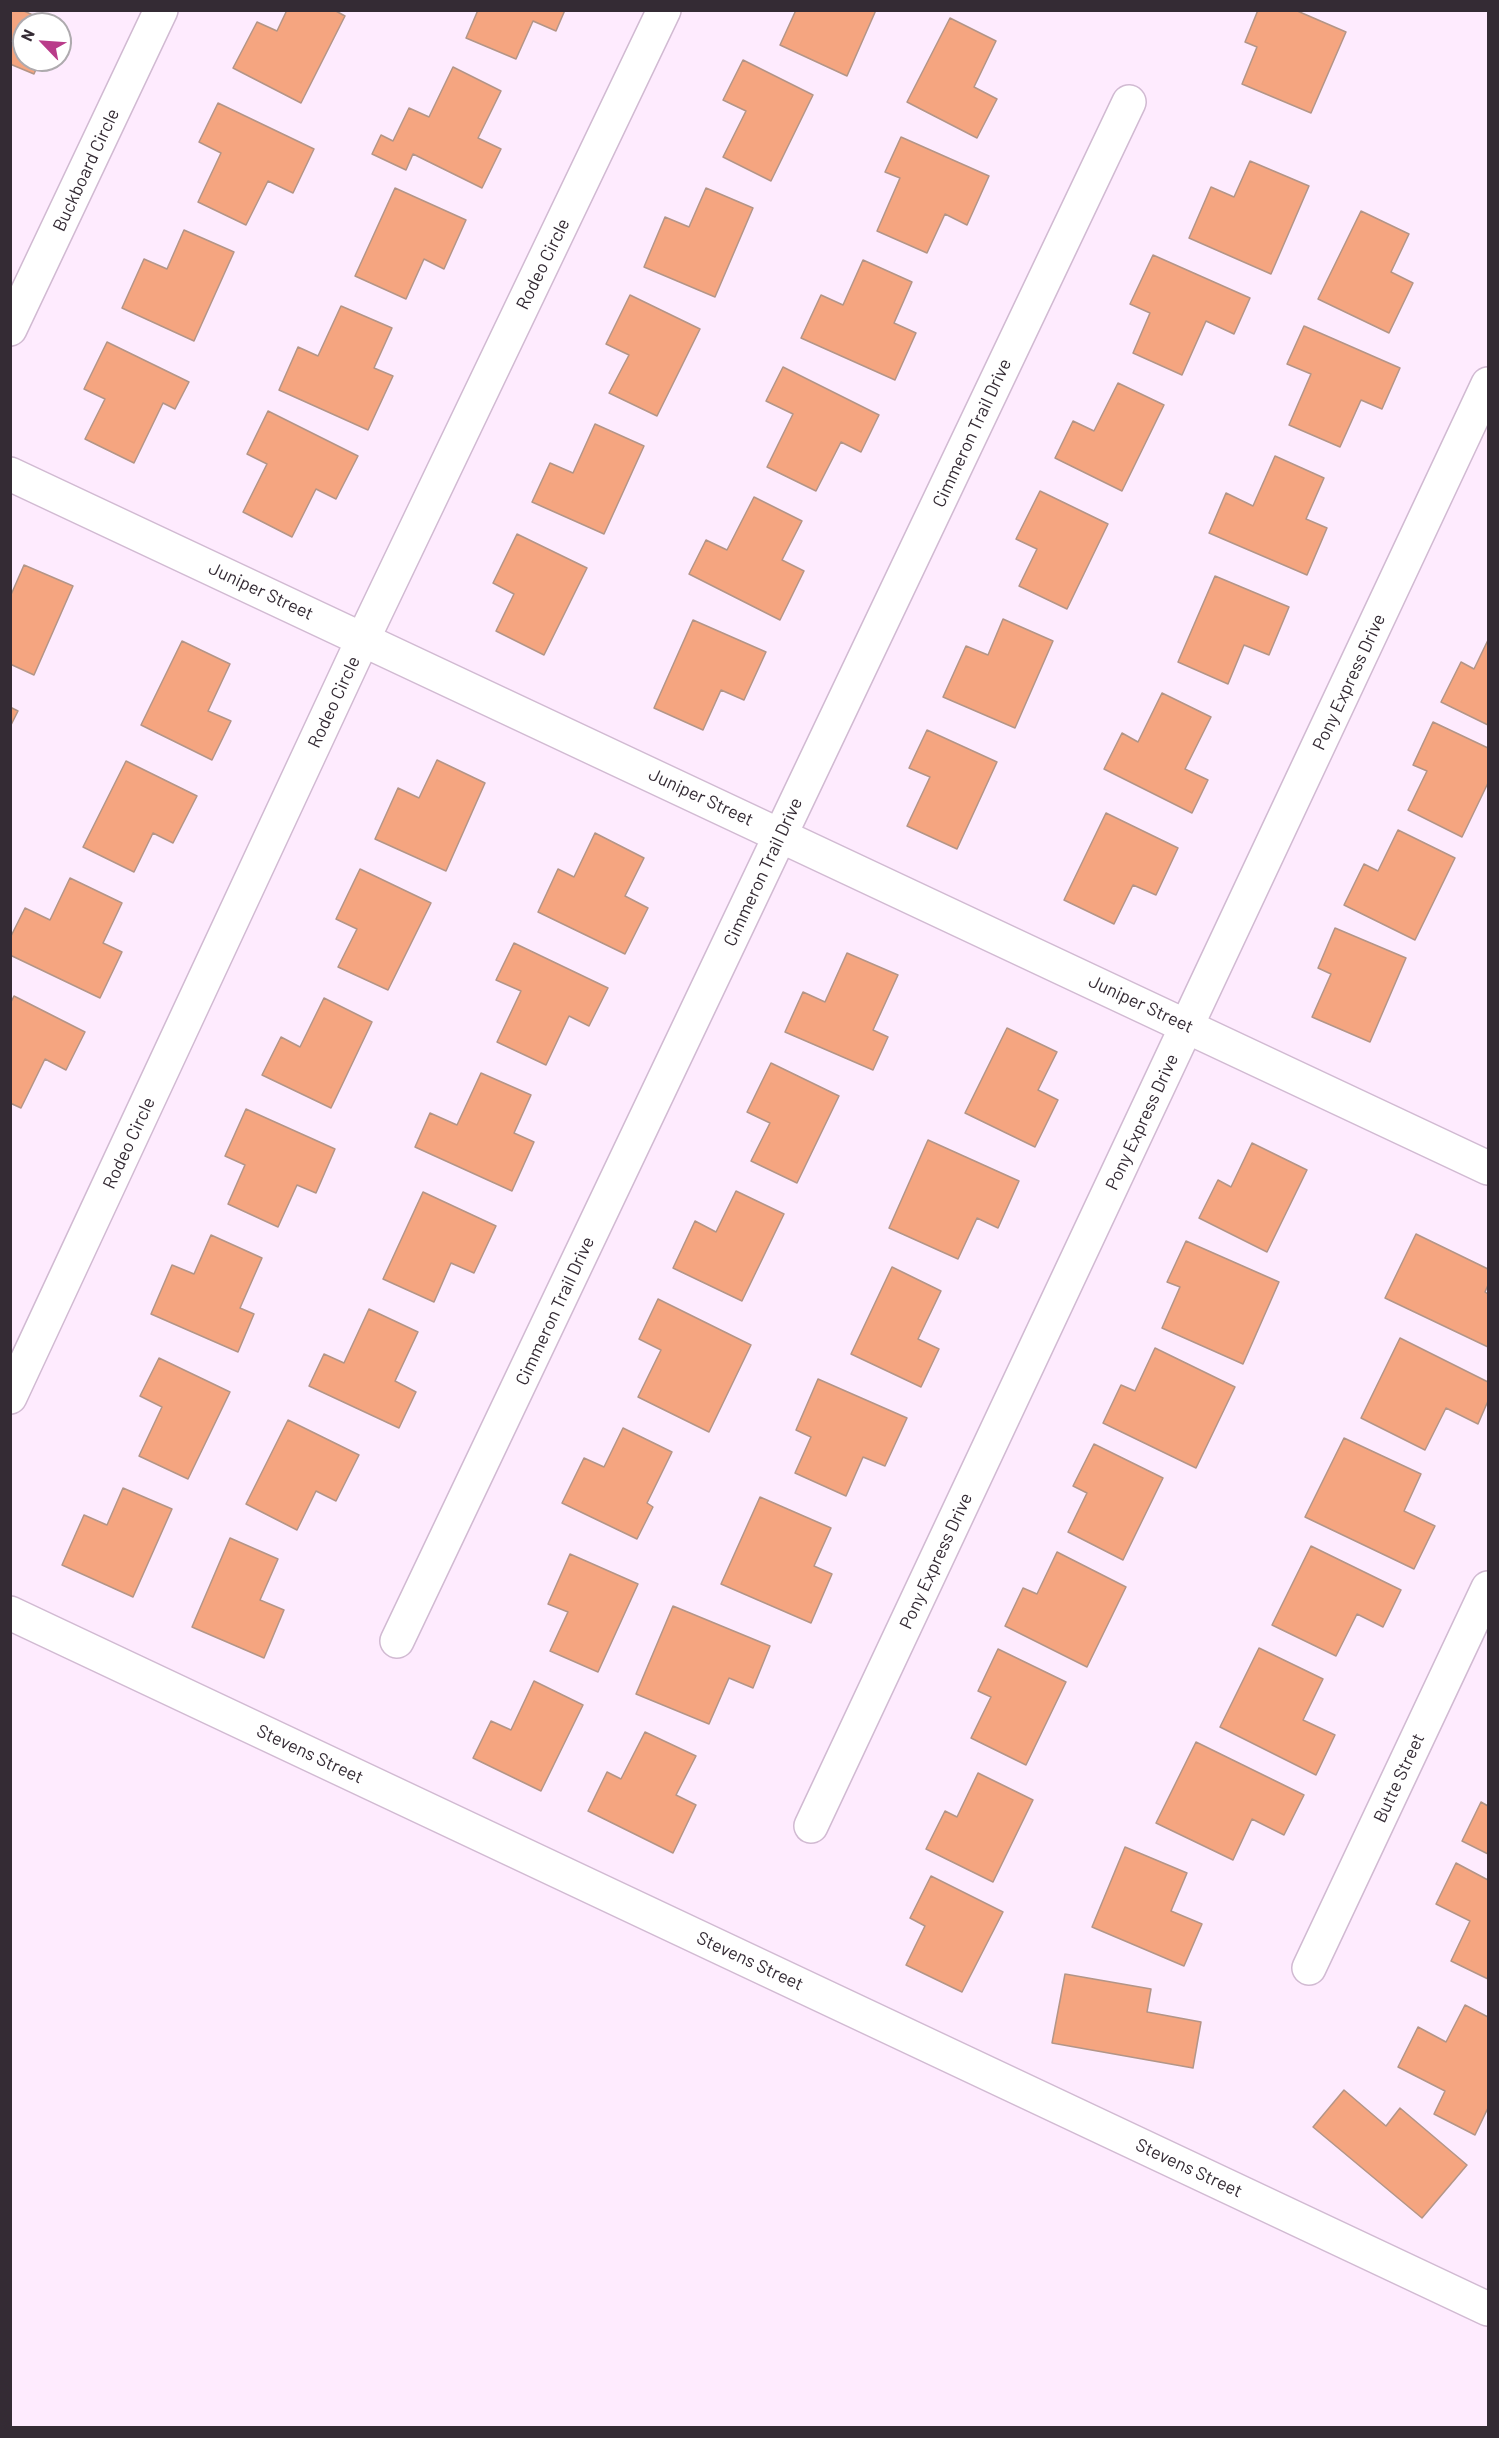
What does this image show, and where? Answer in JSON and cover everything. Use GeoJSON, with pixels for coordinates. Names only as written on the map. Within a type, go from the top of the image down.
{"type":"FeatureCollection","features":[{"type":"Feature","properties":{"kind":"street","name":"Buckboard Circle"},"geometry":{"type":"LineString","coordinates":[[10,329],[161,10]]}},
{"type":"Feature","properties":{"kind":"street","name":"Rodeo Circle"},"geometry":{"type":"LineString","coordinates":[[10,1397],[363,639],[664,10]]}},
{"type":"Feature","properties":{"kind":"street","name":"Cimmeron Trail Drive"},"geometry":{"type":"LineString","coordinates":[[397,1641],[1129,102]]}},
{"type":"Feature","properties":{"kind":"street","name":"Pony Express Drive"},"geometry":{"type":"LineString","coordinates":[[811,1827],[1488,384]]}},
{"type":"Feature","properties":{"kind":"street","name":"Juniper Street"},"geometry":{"type":"LineString","coordinates":[[10,474],[1188,1025],[1488,1168]]}},
{"type":"Feature","properties":{"kind":"street","name":"Butte Street"},"geometry":{"type":"LineString","coordinates":[[1309,1968],[1488,1588]]}},
{"type":"Feature","properties":{"kind":"street","name":"Stevens Street"},"geometry":{"type":"LineString","coordinates":[[10,1612],[1488,2309]]}},
{"type":"Feature","properties":{"kind":"building"},"geometry":{"type":"Polygon","coordinates":[[[10,10],[22,10],[26,12],[12,12],[12,65],[10,64],[10,10]]]}},
{"type":"Feature","properties":{"kind":"building"},"geometry":{"type":"Polygon","coordinates":[[[287,10],[334,10],[345,16],[301,103],[233,68],[257,22],[277,31],[287,10]]]}},
{"type":"Feature","properties":{"kind":"building"},"geometry":{"type":"Polygon","coordinates":[[[478,10],[565,10],[556,31],[533,21],[516,59],[466,38],[478,10]]]}},
{"type":"Feature","properties":{"kind":"building"},"geometry":{"type":"Polygon","coordinates":[[[796,10],[876,10],[847,76],[780,45],[796,10]]]}},
{"type":"Feature","properties":{"kind":"building"},"geometry":{"type":"Polygon","coordinates":[[[1258,10],[1295,10],[1346,32],[1311,113],[1242,84],[1257,47],[1245,42],[1258,10]]]}},
{"type":"Feature","properties":{"kind":"building"},"geometry":{"type":"Polygon","coordinates":[[[950,18],[996,41],[974,87],[997,99],[977,138],[907,102],[950,18]]]}},
{"type":"Feature","properties":{"kind":"building"},"geometry":{"type":"Polygon","coordinates":[[[743,60],[813,95],[771,181],[723,157],[746,111],[723,100],[743,60]]]}},
{"type":"Feature","properties":{"kind":"building"},"geometry":{"type":"Polygon","coordinates":[[[453,67],[501,91],[478,138],[501,149],[482,188],[413,154],[406,170],[372,154],[381,135],[393,141],[409,108],[429,117],[453,67]]]}},
{"type":"Feature","properties":{"kind":"building"},"geometry":{"type":"Polygon","coordinates":[[[218,103],[314,149],[293,193],[268,181],[246,225],[198,202],[221,153],[199,142],[218,103]]]}},
{"type":"Feature","properties":{"kind":"building"},"geometry":{"type":"Polygon","coordinates":[[[901,137],[989,176],[967,225],[945,214],[927,253],[877,231],[900,178],[885,172],[901,137]]]}},
{"type":"Feature","properties":{"kind":"building"},"geometry":{"type":"Polygon","coordinates":[[[1250,161],[1309,186],[1271,274],[1189,238],[1211,187],[1234,197],[1250,161]]]}},
{"type":"Feature","properties":{"kind":"building"},"geometry":{"type":"Polygon","coordinates":[[[395,188],[466,220],[444,269],[424,259],[406,299],[355,276],[395,188]]]}},
{"type":"Feature","properties":{"kind":"building"},"geometry":{"type":"Polygon","coordinates":[[[706,188],[753,208],[715,297],[644,267],[665,217],[689,227],[706,188]]]}},
{"type":"Feature","properties":{"kind":"building"},"geometry":{"type":"Polygon","coordinates":[[[1361,211],[1409,234],[1391,272],[1413,283],[1389,333],[1318,299],[1361,211]]]}},
{"type":"Feature","properties":{"kind":"building"},"geometry":{"type":"Polygon","coordinates":[[[184,230],[234,252],[194,341],[122,308],[144,259],[167,269],[184,230]]]}},
{"type":"Feature","properties":{"kind":"building"},"geometry":{"type":"Polygon","coordinates":[[[1153,255],[1250,298],[1234,334],[1206,321],[1182,375],[1133,353],[1150,313],[1130,304],[1153,255]]]}},
{"type":"Feature","properties":{"kind":"building"},"geometry":{"type":"Polygon","coordinates":[[[863,260],[912,282],[894,323],[916,333],[895,380],[801,338],[821,295],[843,305],[863,260]]]}},
{"type":"Feature","properties":{"kind":"building"},"geometry":{"type":"Polygon","coordinates":[[[630,295],[700,329],[657,416],[609,393],[629,355],[606,344],[630,295]]]}},
{"type":"Feature","properties":{"kind":"building"},"geometry":{"type":"Polygon","coordinates":[[[341,306],[392,328],[374,368],[393,376],[368,430],[279,390],[298,347],[318,356],[341,306]]]}},
{"type":"Feature","properties":{"kind":"building"},"geometry":{"type":"Polygon","coordinates":[[[1304,326],[1400,368],[1382,409],[1361,400],[1340,447],[1289,425],[1311,374],[1287,364],[1304,326]]]}},
{"type":"Feature","properties":{"kind":"building"},"geometry":{"type":"Polygon","coordinates":[[[107,342],[189,382],[175,409],[163,403],[134,463],[85,439],[105,399],[84,389],[107,342]]]}},
{"type":"Feature","properties":{"kind":"building"},"geometry":{"type":"Polygon","coordinates":[[[783,367],[879,415],[861,452],[841,442],[816,491],[767,467],[793,414],[766,401],[783,367]]]}},
{"type":"Feature","properties":{"kind":"building"},"geometry":{"type":"Polygon","coordinates":[[[1118,383],[1164,405],[1122,491],[1055,458],[1073,421],[1094,431],[1118,383]]]}},
{"type":"Feature","properties":{"kind":"building"},"geometry":{"type":"Polygon","coordinates":[[[268,411],[358,456],[336,499],[316,489],[292,537],[243,512],[267,464],[247,454],[268,411]]]}},
{"type":"Feature","properties":{"kind":"building"},"geometry":{"type":"Polygon","coordinates":[[[595,424],[644,446],[604,534],[532,502],[550,463],[573,473],[595,424]]]}},
{"type":"Feature","properties":{"kind":"building"},"geometry":{"type":"Polygon","coordinates":[[[1275,456],[1324,478],[1306,519],[1327,528],[1307,575],[1209,533],[1226,493],[1253,506],[1275,456]]]}},
{"type":"Feature","properties":{"kind":"building"},"geometry":{"type":"Polygon","coordinates":[[[1040,491],[1108,524],[1067,609],[1019,586],[1037,549],[1016,539],[1040,491]]]}},
{"type":"Feature","properties":{"kind":"building"},"geometry":{"type":"Polygon","coordinates":[[[754,497],[802,521],[782,560],[804,571],[780,620],[689,574],[706,540],[727,550],[754,497]]]}},
{"type":"Feature","properties":{"kind":"building"},"geometry":{"type":"Polygon","coordinates":[[[517,534],[587,568],[544,655],[496,631],[514,594],[493,583],[517,534]]]}},
{"type":"Feature","properties":{"kind":"building"},"geometry":{"type":"Polygon","coordinates":[[[24,565],[73,586],[34,675],[10,664],[10,597],[24,565]]]}},
{"type":"Feature","properties":{"kind":"building"},"geometry":{"type":"Polygon","coordinates":[[[1215,576],[1289,607],[1269,655],[1244,645],[1228,684],[1178,662],[1215,576]]]}},
{"type":"Feature","properties":{"kind":"building"},"geometry":{"type":"Polygon","coordinates":[[[1003,619],[1053,641],[1015,728],[943,697],[966,646],[988,655],[1003,619]]]}},
{"type":"Feature","properties":{"kind":"building"},"geometry":{"type":"Polygon","coordinates":[[[693,620],[766,652],[744,700],[721,690],[703,730],[654,708],[693,620]]]}},
{"type":"Feature","properties":{"kind":"building"},"geometry":{"type":"Polygon","coordinates":[[[1488,640],[1488,725],[1441,702],[1461,662],[1474,669],[1488,640]]]}},
{"type":"Feature","properties":{"kind":"building"},"geometry":{"type":"Polygon","coordinates":[[[182,641],[230,664],[208,711],[231,721],[212,760],[141,725],[182,641]]]}},
{"type":"Feature","properties":{"kind":"building"},"geometry":{"type":"Polygon","coordinates":[[[1162,693],[1211,717],[1185,769],[1208,780],[1192,813],[1104,769],[1122,733],[1138,742],[1162,693]]]}},
{"type":"Feature","properties":{"kind":"building"},"geometry":{"type":"Polygon","coordinates":[[[10,707],[18,711],[10,727],[10,707]]]}},
{"type":"Feature","properties":{"kind":"building"},"geometry":{"type":"Polygon","coordinates":[[[1433,722],[1488,748],[1488,783],[1462,837],[1408,810],[1427,771],[1413,765],[1433,722]]]}},
{"type":"Feature","properties":{"kind":"building"},"geometry":{"type":"Polygon","coordinates":[[[927,730],[997,762],[957,849],[907,826],[930,777],[909,768],[927,730]]]}},
{"type":"Feature","properties":{"kind":"building"},"geometry":{"type":"Polygon","coordinates":[[[437,760],[485,783],[446,871],[375,839],[398,788],[419,798],[437,760]]]}},
{"type":"Feature","properties":{"kind":"building"},"geometry":{"type":"Polygon","coordinates":[[[126,761],[197,796],[173,843],[153,833],[134,872],[83,847],[126,761]]]}},
{"type":"Feature","properties":{"kind":"building"},"geometry":{"type":"Polygon","coordinates":[[[1106,813],[1178,848],[1156,895],[1133,885],[1114,924],[1064,900],[1106,813]]]}},
{"type":"Feature","properties":{"kind":"building"},"geometry":{"type":"Polygon","coordinates":[[[1398,830],[1455,858],[1415,940],[1344,905],[1364,864],[1378,871],[1398,830]]]}},
{"type":"Feature","properties":{"kind":"building"},"geometry":{"type":"Polygon","coordinates":[[[595,833],[644,858],[625,896],[648,908],[625,954],[538,912],[558,869],[574,877],[595,833]]]}},
{"type":"Feature","properties":{"kind":"building"},"geometry":{"type":"Polygon","coordinates":[[[360,869],[431,903],[388,990],[338,967],[357,929],[336,919],[360,869]]]}},
{"type":"Feature","properties":{"kind":"building"},"geometry":{"type":"Polygon","coordinates":[[[70,878],[122,903],[103,943],[122,952],[100,998],[10,955],[10,938],[25,908],[50,920],[70,878]]]}},
{"type":"Feature","properties":{"kind":"building"},"geometry":{"type":"Polygon","coordinates":[[[1335,928],[1406,958],[1370,1042],[1312,1017],[1331,974],[1318,968],[1335,928]]]}},
{"type":"Feature","properties":{"kind":"building"},"geometry":{"type":"Polygon","coordinates":[[[514,943],[608,988],[589,1026],[569,1016],[546,1065],[497,1042],[521,991],[496,980],[514,943]]]}},
{"type":"Feature","properties":{"kind":"building"},"geometry":{"type":"Polygon","coordinates":[[[847,953],[898,975],[873,1030],[888,1037],[873,1070],[785,1032],[803,992],[825,1002],[847,953]]]}},
{"type":"Feature","properties":{"kind":"building"},"geometry":{"type":"Polygon","coordinates":[[[14,996],[85,1032],[66,1070],[45,1059],[21,1108],[10,1103],[10,1004],[14,996]]]}},
{"type":"Feature","properties":{"kind":"building"},"geometry":{"type":"Polygon","coordinates":[[[324,998],[372,1022],[331,1108],[262,1075],[281,1037],[300,1047],[324,998]]]}},
{"type":"Feature","properties":{"kind":"building"},"geometry":{"type":"Polygon","coordinates":[[[1007,1028],[1057,1052],[1038,1090],[1058,1100],[1035,1147],[965,1113],[1007,1028]]]}},
{"type":"Feature","properties":{"kind":"building"},"geometry":{"type":"Polygon","coordinates":[[[771,1063],[839,1096],[797,1183],[751,1161],[770,1123],[747,1112],[771,1063]]]}},
{"type":"Feature","properties":{"kind":"building"},"geometry":{"type":"Polygon","coordinates":[[[481,1073],[531,1095],[514,1133],[534,1142],[512,1191],[415,1147],[430,1113],[457,1125],[481,1073]]]}},
{"type":"Feature","properties":{"kind":"building"},"geometry":{"type":"Polygon","coordinates":[[[246,1109],[335,1149],[316,1193],[297,1185],[278,1227],[228,1204],[245,1165],[225,1156],[246,1109]]]}},
{"type":"Feature","properties":{"kind":"building"},"geometry":{"type":"Polygon","coordinates":[[[928,1140],[1019,1181],[998,1228],[977,1218],[958,1259],[889,1228],[928,1140]]]}},
{"type":"Feature","properties":{"kind":"building"},"geometry":{"type":"Polygon","coordinates":[[[1252,1143],[1307,1170],[1267,1252],[1199,1218],[1218,1180],[1231,1187],[1252,1143]]]}},
{"type":"Feature","properties":{"kind":"building"},"geometry":{"type":"Polygon","coordinates":[[[736,1191],[784,1214],[742,1301],[673,1268],[695,1221],[716,1232],[736,1191]]]}},
{"type":"Feature","properties":{"kind":"building"},"geometry":{"type":"Polygon","coordinates":[[[423,1192],[496,1226],[474,1273],[451,1263],[434,1302],[383,1279],[423,1192]]]}},
{"type":"Feature","properties":{"kind":"building"},"geometry":{"type":"Polygon","coordinates":[[[1416,1234],[1488,1269],[1488,1285],[1485,1292],[1488,1294],[1488,1347],[1385,1298],[1416,1234]]]}},
{"type":"Feature","properties":{"kind":"building"},"geometry":{"type":"Polygon","coordinates":[[[211,1235],[262,1258],[240,1308],[254,1314],[238,1352],[151,1314],[172,1265],[194,1274],[211,1235]]]}},
{"type":"Feature","properties":{"kind":"building"},"geometry":{"type":"Polygon","coordinates":[[[1186,1241],[1279,1282],[1243,1364],[1162,1328],[1180,1287],[1167,1282],[1186,1241]]]}},
{"type":"Feature","properties":{"kind":"building"},"geometry":{"type":"Polygon","coordinates":[[[892,1267],[941,1291],[918,1339],[939,1349],[921,1387],[851,1354],[892,1267]]]}},
{"type":"Feature","properties":{"kind":"building"},"geometry":{"type":"Polygon","coordinates":[[[658,1299],[751,1345],[709,1432],[638,1397],[661,1350],[639,1339],[658,1299]]]}},
{"type":"Feature","properties":{"kind":"building"},"geometry":{"type":"Polygon","coordinates":[[[369,1309],[418,1332],[395,1381],[416,1392],[399,1428],[309,1386],[324,1354],[344,1363],[369,1309]]]}},
{"type":"Feature","properties":{"kind":"building"},"geometry":{"type":"Polygon","coordinates":[[[1400,1338],[1488,1382],[1488,1401],[1478,1424],[1446,1408],[1425,1450],[1361,1418],[1400,1338]]]}},
{"type":"Feature","properties":{"kind":"building"},"geometry":{"type":"Polygon","coordinates":[[[1155,1348],[1235,1387],[1196,1468],[1103,1423],[1121,1385],[1135,1391],[1155,1348]]]}},
{"type":"Feature","properties":{"kind":"building"},"geometry":{"type":"Polygon","coordinates":[[[159,1358],[230,1392],[188,1479],[139,1456],[162,1407],[140,1396],[159,1358]]]}},
{"type":"Feature","properties":{"kind":"building"},"geometry":{"type":"Polygon","coordinates":[[[818,1379],[907,1418],[885,1466],[863,1457],[846,1496],[795,1473],[811,1437],[796,1430],[818,1379]]]}},
{"type":"Feature","properties":{"kind":"building"},"geometry":{"type":"Polygon","coordinates":[[[288,1420],[359,1455],[336,1501],[316,1491],[297,1530],[246,1504],[288,1420]]]}},
{"type":"Feature","properties":{"kind":"building"},"geometry":{"type":"Polygon","coordinates":[[[623,1428],[672,1452],[647,1503],[653,1507],[637,1539],[562,1503],[584,1458],[604,1467],[623,1428]]]}},
{"type":"Feature","properties":{"kind":"building"},"geometry":{"type":"Polygon","coordinates":[[[1344,1438],[1421,1474],[1404,1511],[1435,1526],[1414,1569],[1305,1517],[1344,1438]]]}},
{"type":"Feature","properties":{"kind":"building"},"geometry":{"type":"Polygon","coordinates":[[[1094,1444],[1163,1478],[1123,1560],[1068,1532],[1087,1493],[1073,1486],[1094,1444]]]}},
{"type":"Feature","properties":{"kind":"building"},"geometry":{"type":"Polygon","coordinates":[[[123,1488],[172,1509],[133,1597],[62,1565],[84,1515],[107,1525],[123,1488]]]}},
{"type":"Feature","properties":{"kind":"building"},"geometry":{"type":"Polygon","coordinates":[[[760,1497],[831,1528],[814,1566],[832,1574],[811,1623],[721,1584],[760,1497]]]}},
{"type":"Feature","properties":{"kind":"building"},"geometry":{"type":"Polygon","coordinates":[[[230,1538],[278,1559],[260,1600],[284,1610],[264,1658],[192,1627],[230,1538]]]}},
{"type":"Feature","properties":{"kind":"building"},"geometry":{"type":"Polygon","coordinates":[[[1311,1546],[1401,1590],[1383,1627],[1357,1614],[1336,1656],[1272,1625],[1311,1546]]]}},
{"type":"Feature","properties":{"kind":"building"},"geometry":{"type":"Polygon","coordinates":[[[1057,1552],[1126,1587],[1087,1667],[1005,1626],[1023,1588],[1037,1594],[1057,1552]]]}},
{"type":"Feature","properties":{"kind":"building"},"geometry":{"type":"Polygon","coordinates":[[[570,1554],[638,1584],[598,1672],[550,1651],[568,1612],[548,1604],[570,1554]]]}},
{"type":"Feature","properties":{"kind":"building"},"geometry":{"type":"Polygon","coordinates":[[[673,1606],[770,1646],[753,1688],[729,1678],[709,1724],[636,1694],[673,1606]]]}},
{"type":"Feature","properties":{"kind":"building"},"geometry":{"type":"Polygon","coordinates":[[[1259,1648],[1323,1679],[1303,1720],[1335,1735],[1316,1775],[1220,1727],[1259,1648]]]}},
{"type":"Feature","properties":{"kind":"building"},"geometry":{"type":"Polygon","coordinates":[[[998,1649],[1066,1682],[1026,1765],[971,1738],[991,1697],[978,1691],[998,1649]]]}},
{"type":"Feature","properties":{"kind":"building"},"geometry":{"type":"Polygon","coordinates":[[[534,1681],[583,1705],[541,1791],[473,1758],[491,1721],[511,1730],[534,1681]]]}},
{"type":"Feature","properties":{"kind":"building"},"geometry":{"type":"Polygon","coordinates":[[[645,1732],[696,1756],[676,1795],[696,1805],[673,1853],[588,1811],[607,1772],[621,1779],[645,1732]]]}},
{"type":"Feature","properties":{"kind":"building"},"geometry":{"type":"Polygon","coordinates":[[[1196,1742],[1304,1795],[1284,1835],[1252,1819],[1233,1860],[1156,1823],[1196,1742]]]}},
{"type":"Feature","properties":{"kind":"building"},"geometry":{"type":"Polygon","coordinates":[[[978,1773],[1033,1800],[993,1882],[926,1849],[945,1811],[957,1817],[978,1773]]]}},
{"type":"Feature","properties":{"kind":"building"},"geometry":{"type":"Polygon","coordinates":[[[1481,1802],[1488,1806],[1488,1854],[1462,1841],[1481,1802]]]}},
{"type":"Feature","properties":{"kind":"building"},"geometry":{"type":"Polygon","coordinates":[[[1125,1847],[1187,1873],[1171,1911],[1202,1924],[1184,1966],[1092,1927],[1125,1847]]]}},
{"type":"Feature","properties":{"kind":"building"},"geometry":{"type":"Polygon","coordinates":[[[1456,1863],[1488,1880],[1488,1979],[1451,1961],[1470,1921],[1436,1904],[1456,1863]]]}},
{"type":"Feature","properties":{"kind":"building"},"geometry":{"type":"Polygon","coordinates":[[[931,1876],[1003,1912],[962,1992],[906,1965],[925,1926],[910,1918],[931,1876]]]}},
{"type":"Feature","properties":{"kind":"building"},"geometry":{"type":"Polygon","coordinates":[[[1065,1974],[1151,1989],[1147,2012],[1201,2022],[1193,2068],[1052,2043],[1065,1974]]]}},
{"type":"Feature","properties":{"kind":"building"},"geometry":{"type":"Polygon","coordinates":[[[1465,2005],[1488,2017],[1488,2108],[1475,2135],[1434,2114],[1445,2091],[1398,2067],[1418,2027],[1446,2042],[1465,2005]]]}},
{"type":"Feature","properties":{"kind":"building"},"geometry":{"type":"Polygon","coordinates":[[[1344,2090],[1386,2126],[1400,2108],[1467,2165],[1422,2218],[1313,2127],[1344,2090]]]}}]}
